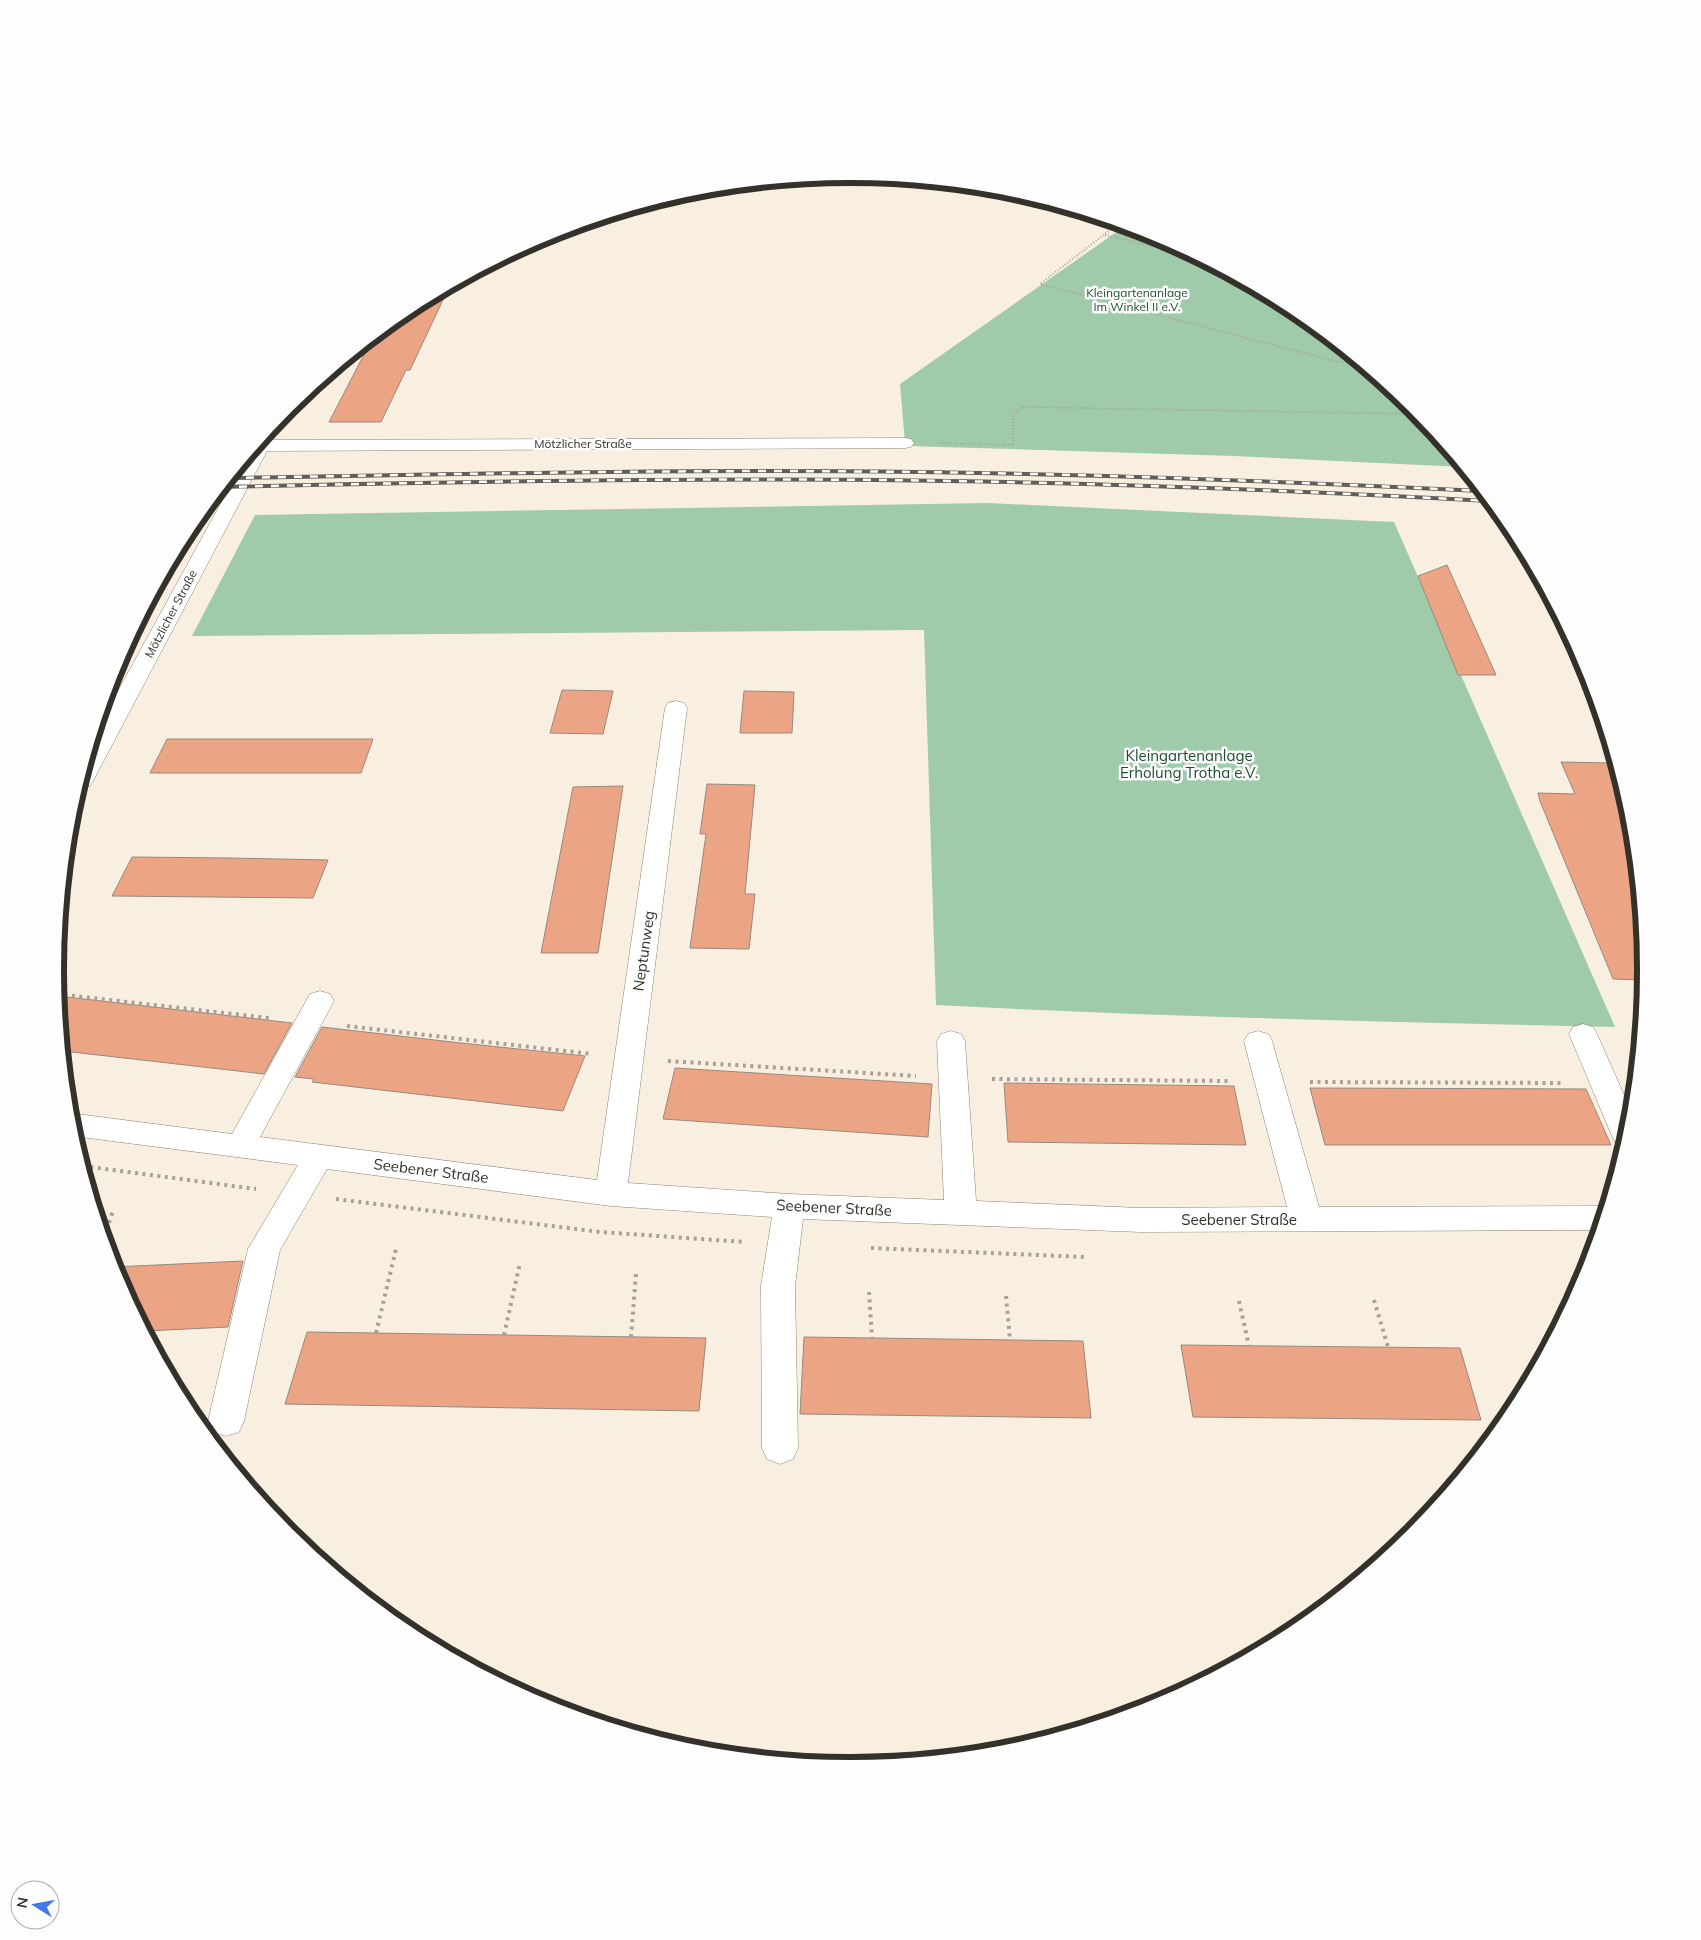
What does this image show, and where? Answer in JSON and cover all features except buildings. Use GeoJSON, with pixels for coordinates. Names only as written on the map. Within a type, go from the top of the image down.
{"type":"FeatureCollection","features":[{"type":"Feature","properties":{"kind":"street","name":"Mötzlicher Straße"},"geometry":{"type":"LineString","coordinates":[[264,446],[905,443]]}},
{"type":"Feature","properties":{"kind":"street","name":"Mötzlicher Straße"},"geometry":{"type":"LineString","coordinates":[[95,753],[254,457]]}},
{"type":"Feature","properties":{"kind":"street","name":"Neptunweg"},"geometry":{"type":"LineString","coordinates":[[611,1194],[676,708]]}},
{"type":"Feature","properties":{"kind":"street"},"geometry":{"type":"LineString","coordinates":[[240,1146],[315,1012]]}},
{"type":"Feature","properties":{"kind":"street"},"geometry":{"type":"LineString","coordinates":[[1583,1034],[1622,1124]]}},
{"type":"Feature","properties":{"kind":"street"},"geometry":{"type":"LineString","coordinates":[[952,1041],[960,1214]]}},
{"type":"Feature","properties":{"kind":"street"},"geometry":{"type":"LineString","coordinates":[[1258,1041],[1306,1220]]}},
{"type":"Feature","properties":{"kind":"street","name":"Seebener Straße"},"geometry":{"type":"LineString","coordinates":[[80,1125],[611,1194],[788,1206],[1141,1220],[1597,1218]]}},
{"type":"Feature","properties":{"kind":"street"},"geometry":{"type":"LineString","coordinates":[[226,1421],[264,1250],[319,1156]]}},
{"type":"Feature","properties":{"kind":"street"},"geometry":{"type":"LineString","coordinates":[[780,1448],[778,1286],[788,1206]]}},
{"type":"Feature","properties":{"kind":"path"},"geometry":{"type":"LineString","coordinates":[[1112,228],[1040,284],[1339,362],[1349,362]]}},
{"type":"Feature","properties":{"kind":"path"},"geometry":{"type":"LineString","coordinates":[[1104,235],[1166,250]]}},
{"type":"Feature","properties":{"kind":"path"},"geometry":{"type":"LineString","coordinates":[[905,443],[1012,445],[1013,415],[1022,407],[1407,414]]}},
{"type":"Feature","properties":{"kind":"path"},"geometry":{"type":"LineString","coordinates":[[64,995],[315,1012],[630,1058],[953,1079],[1236,1082]]}},
{"type":"Feature","properties":{"kind":"path"},"geometry":{"type":"LineString","coordinates":[[1306,1082],[1604,1083]]}},
{"type":"Feature","properties":{"kind":"path"},"geometry":{"type":"LineString","coordinates":[[107,1227],[113,1211]]}},
{"type":"Feature","properties":{"kind":"path"},"geometry":{"type":"LineString","coordinates":[[376,1333],[396,1249]]}},
{"type":"Feature","properties":{"kind":"path"},"geometry":{"type":"LineString","coordinates":[[504,1335],[520,1263]]}},
{"type":"Feature","properties":{"kind":"path"},"geometry":{"type":"LineString","coordinates":[[632,1337],[636,1274]]}},
{"type":"Feature","properties":{"kind":"path"},"geometry":{"type":"LineString","coordinates":[[869,1292],[872,1338]]}},
{"type":"Feature","properties":{"kind":"path"},"geometry":{"type":"LineString","coordinates":[[1006,1296],[1010,1340]]}},
{"type":"Feature","properties":{"kind":"path"},"geometry":{"type":"LineString","coordinates":[[1374,1300],[1388,1347]]}},
{"type":"Feature","properties":{"kind":"path"},"geometry":{"type":"LineString","coordinates":[[1239,1301],[1249,1346]]}},
{"type":"Feature","properties":{"kind":"green space","name":"Kleingartenanlage Im Winkel II e.V."},"geometry":{"type":"Polygon","coordinates":[[[1118,231],[1152,243],[1198,264],[1288,316],[1369,378],[1407,414],[1455,467],[1234,456],[908,446],[905,443],[900,384],[1118,231]]]}},
{"type":"Feature","properties":{"kind":"green space","name":"Kleingartenanlage Erholung Trotha e.V."},"geometry":{"type":"Polygon","coordinates":[[[988,503],[1394,522],[1615,1027],[1190,1016],[936,1005],[924,630],[192,636],[255,515],[988,503]]]}},
{"type":"Feature","properties":{"kind":"railway"},"geometry":{"type":"LineString","coordinates":[[237,478],[829,471],[1198,479],[1475,491]]}},
{"type":"Feature","properties":{"kind":"railway"},"geometry":{"type":"LineString","coordinates":[[229,487],[550,481],[878,480],[1184,487],[1482,501]]}}]}
